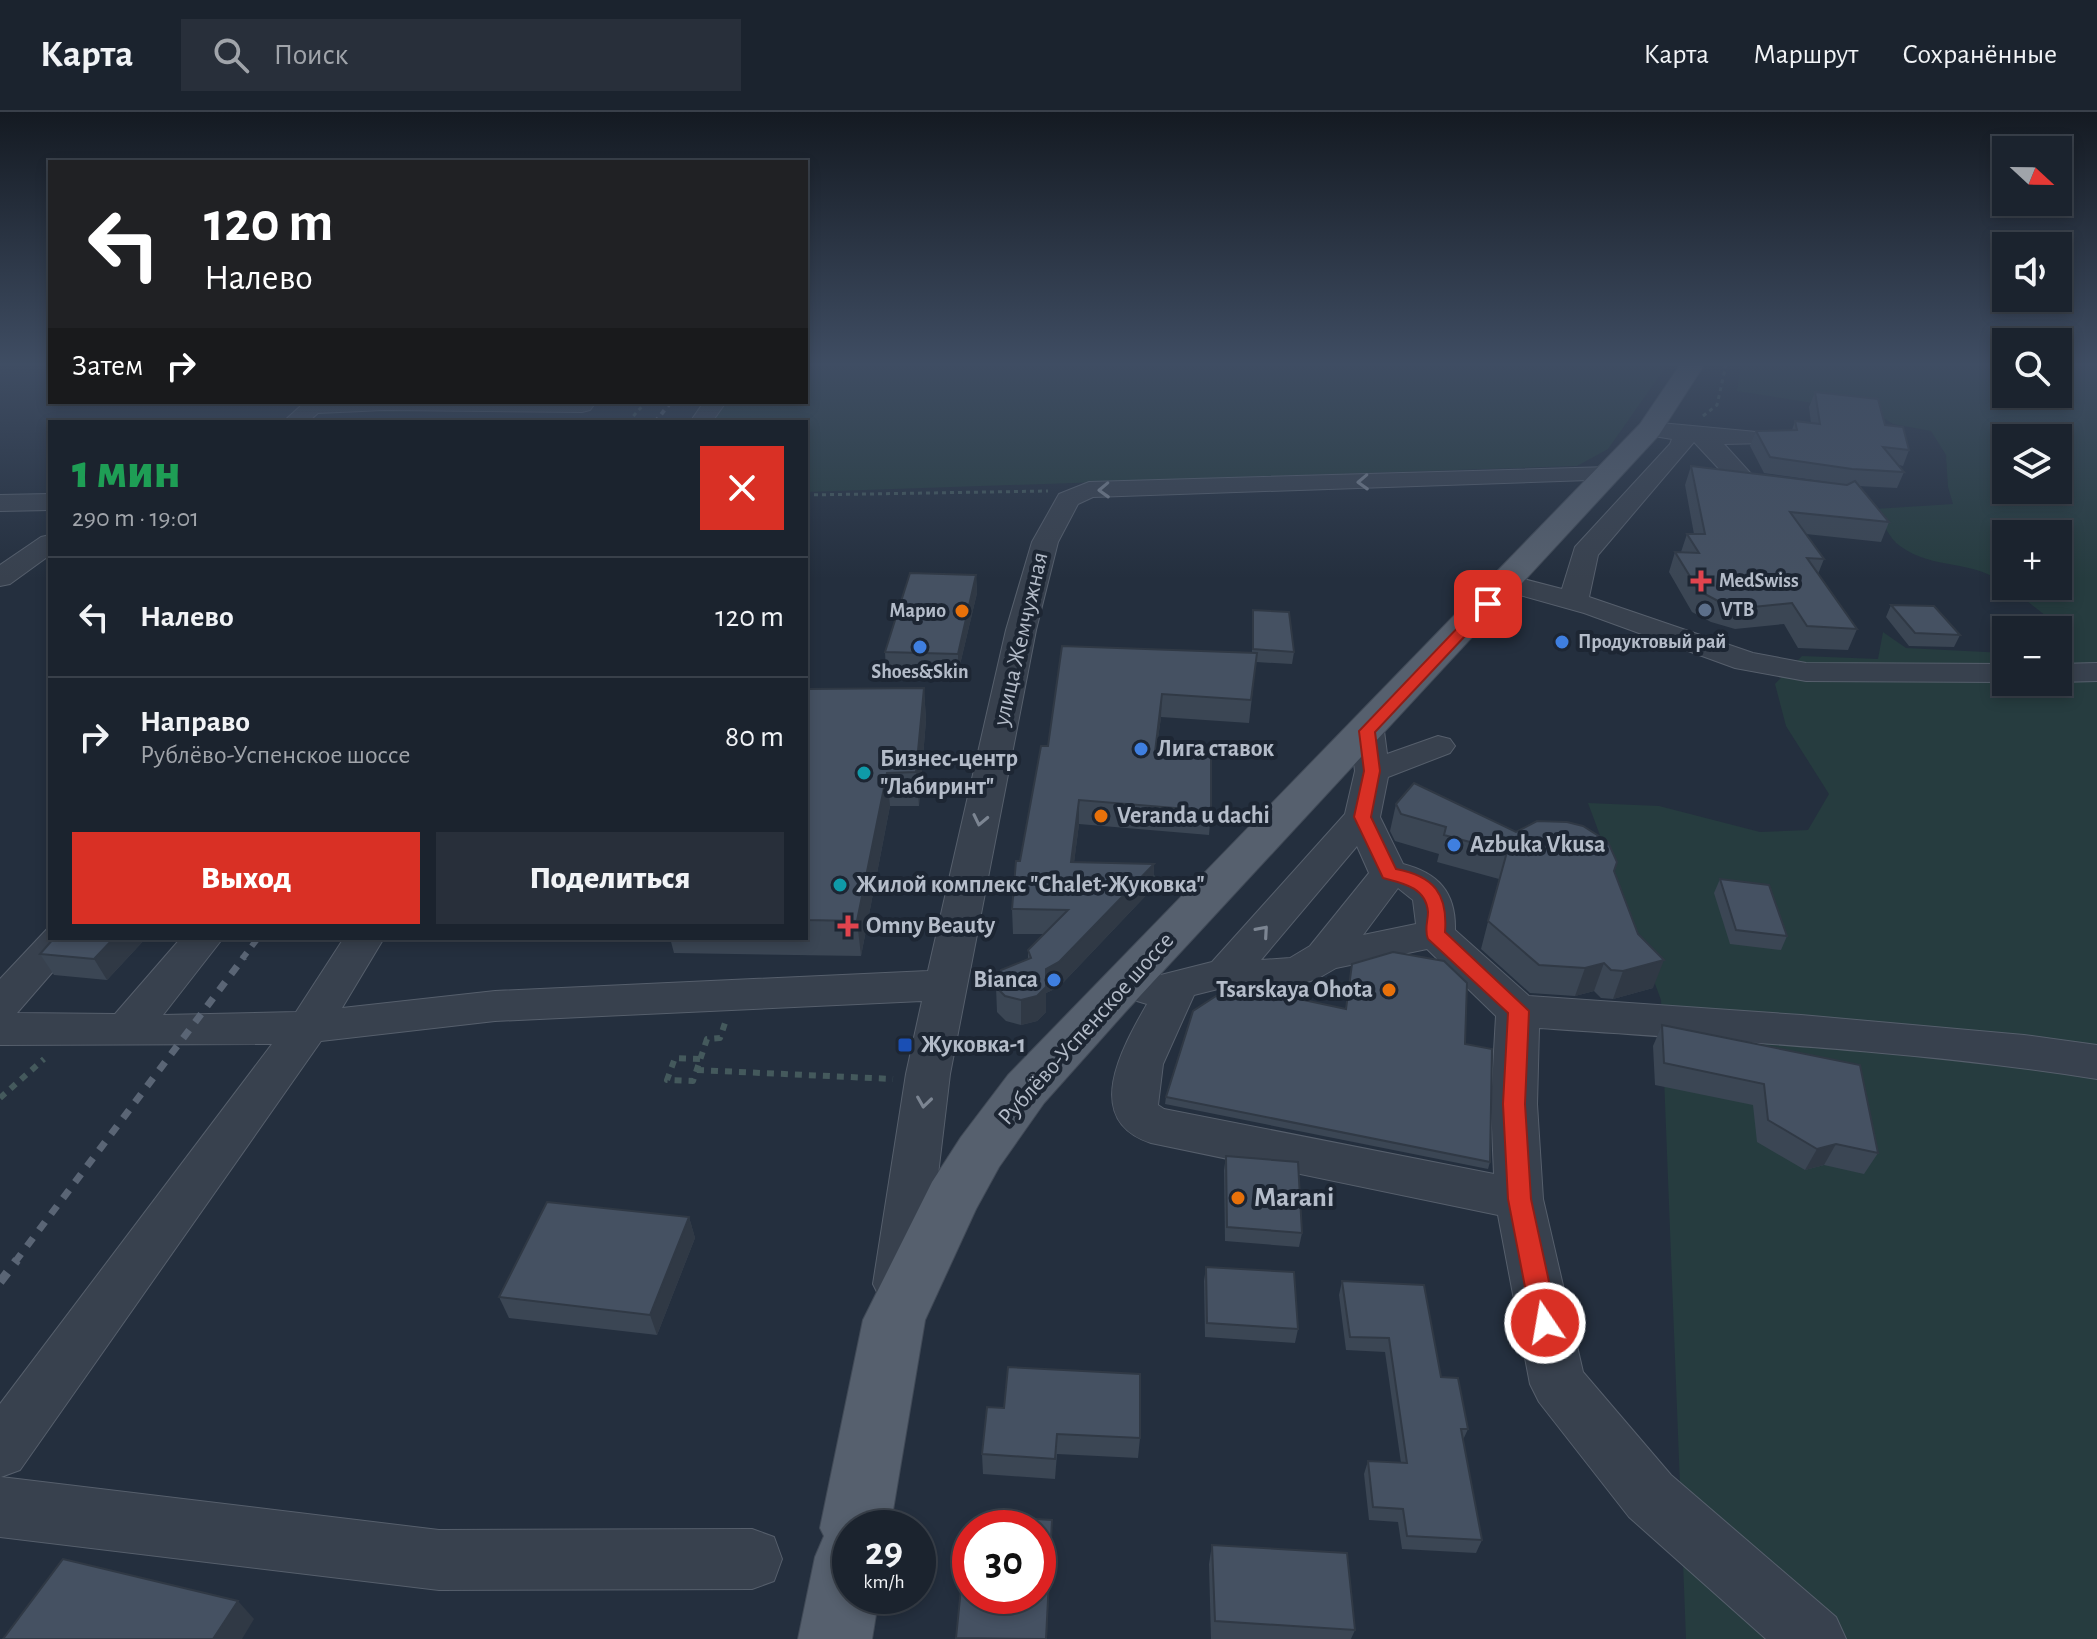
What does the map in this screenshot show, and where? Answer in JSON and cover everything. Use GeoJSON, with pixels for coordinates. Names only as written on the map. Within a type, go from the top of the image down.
{"type":"FeatureCollection","features":[{"type":"Feature","properties":{"kind":"main road","name":"Рублёво-Успенское шоссе"},"geometry":{"type":"LineString","coordinates":[[858,1510],[894,1320],[952,1199],[980,1152],[1026,1089],[1110,998],[1369,751],[1508,583],[1643,436]]}},
{"type":"Feature","properties":{"kind":"main road"},"geometry":{"type":"LineString","coordinates":[[835,1639],[840,1614]]}},
{"type":"Feature","properties":{"kind":"street"},"geometry":{"type":"LineString","coordinates":[[1695,436],[1745,482],[1799,490]]}},
{"type":"Feature","properties":{"kind":"street"},"geometry":{"type":"LineString","coordinates":[[1574,598],[1585,553],[1681,446],[1695,436]]}},
{"type":"Feature","properties":{"kind":"street"},"geometry":{"type":"LineString","coordinates":[[1703,436],[1759,438]]}},
{"type":"Feature","properties":{"kind":"street"},"geometry":{"type":"LineString","coordinates":[[1089,490],[1609,474]]}},
{"type":"Feature","properties":{"kind":"street","name":"улица Жемчужная"},"geometry":{"type":"LineString","coordinates":[[894,1320],[928,1074],[1021,630],[1045,542],[1068,499],[1089,490]]}},
{"type":"Feature","properties":{"kind":"street"},"geometry":{"type":"LineString","coordinates":[[0,503],[48,502]]}},
{"type":"Feature","properties":{"kind":"street"},"geometry":{"type":"LineString","coordinates":[[0,578],[48,544]]}},
{"type":"Feature","properties":{"kind":"street"},"geometry":{"type":"LineString","coordinates":[[1508,583],[1574,598],[1746,661],[1806,672],[1992,673]]}},
{"type":"Feature","properties":{"kind":"street"},"geometry":{"type":"LineString","coordinates":[[2072,673],[2097,672]]}},
{"type":"Feature","properties":{"kind":"street"},"geometry":{"type":"LineString","coordinates":[[1389,874],[1362,817],[1369,751],[1438,746]]}},
{"type":"Feature","properties":{"kind":"street"},"geometry":{"type":"LineString","coordinates":[[1226,973],[1362,817]]}},
{"type":"Feature","properties":{"kind":"street"},"geometry":{"type":"LineString","coordinates":[[1389,874],[1414,879],[1427,890],[1437,909],[1435,934]]}},
{"type":"Feature","properties":{"kind":"street"},"geometry":{"type":"LineString","coordinates":[[1110,998],[1178,987],[1226,973],[1296,973],[1312,968],[1389,874]]}},
{"type":"Feature","properties":{"kind":"street"},"geometry":{"type":"LineString","coordinates":[[1324,956],[1435,934]]}},
{"type":"Feature","properties":{"kind":"street"},"geometry":{"type":"LineString","coordinates":[[1435,934],[1518,1011],[1817,1032],[2024,1051],[2097,1062]]}},
{"type":"Feature","properties":{"kind":"street"},"geometry":{"type":"LineString","coordinates":[[0,1005],[60,940]]}},
{"type":"Feature","properties":{"kind":"street"},"geometry":{"type":"LineString","coordinates":[[126,1030],[201,940]]}},
{"type":"Feature","properties":{"kind":"street"},"geometry":{"type":"LineString","coordinates":[[0,1450],[308,1027],[363,940]]}},
{"type":"Feature","properties":{"kind":"street"},"geometry":{"type":"LineString","coordinates":[[0,1029],[308,1027],[495,1006],[946,985]]}},
{"type":"Feature","properties":{"kind":"street"},"geometry":{"type":"LineString","coordinates":[[1178,987],[1148,1043],[1133,1095],[1136,1113],[1151,1125],[1519,1199]]}},
{"type":"Feature","properties":{"kind":"street"},"geometry":{"type":"LineString","coordinates":[[1518,1011],[1514,1104],[1519,1199],[1558,1384],[1650,1496],[1814,1639]]}},
{"type":"Feature","properties":{"kind":"street"},"geometry":{"type":"LineString","coordinates":[[0,1507],[439,1560],[752,1559]]}},
{"type":"Feature","properties":{"kind":"path"},"geometry":{"type":"LineString","coordinates":[[808,495],[1089,490]]}},
{"type":"Feature","properties":{"kind":"path"},"geometry":{"type":"LineString","coordinates":[[1144,877],[1160,877],[1179,885]]}},
{"type":"Feature","properties":{"kind":"path"},"geometry":{"type":"LineString","coordinates":[[700,1059],[675,1058],[667,1080],[693,1081],[707,1039],[720,1038],[734,995]]}},
{"type":"Feature","properties":{"kind":"path"},"geometry":{"type":"LineString","coordinates":[[0,1098],[76,1030]]}},
{"type":"Feature","properties":{"kind":"path"},"geometry":{"type":"LineString","coordinates":[[697,1070],[891,1080]]}},
{"type":"Feature","properties":{"kind":"green space"},"geometry":{"type":"Polygon","coordinates":[[[808,436],[1617,436],[1608,449],[1577,466],[808,492],[808,436]]]}},
{"type":"Feature","properties":{"kind":"green space"},"geometry":{"type":"Polygon","coordinates":[[[1934,436],[1992,436],[1992,504],[2072,504],[2072,436],[2097,436],[2097,1639],[1686,1639],[1661,1000],[1588,803],[1659,806],[1760,832],[1808,830],[1829,794],[1786,726],[1775,684],[1802,656],[1878,659],[1883,632],[1906,648],[1992,652],[1992,696],[2072,696],[2072,616],[2046,616],[2026,600],[2072,600],[2072,520],[1992,520],[1992,577],[1926,559],[1892,539],[1875,509],[1953,504],[1948,487],[1946,455],[1934,436]]]}},
{"type":"Feature","properties":{"kind":"building"},"geometry":{"type":"Polygon","coordinates":[[[1759,436],[1905,436],[1909,450],[1883,447],[1904,472],[1852,469],[1770,457],[1759,436]]]}},
{"type":"Feature","properties":{"kind":"building"},"geometry":{"type":"Polygon","coordinates":[[[1691,466],[1847,485],[1855,481],[1889,522],[1790,512],[1824,559],[1807,558],[1857,629],[1807,626],[1792,603],[1743,608],[1718,601],[1699,591],[1675,552],[1699,553],[1687,534],[1705,534],[1691,466]]]}},
{"type":"Feature","properties":{"kind":"building"},"geometry":{"type":"Polygon","coordinates":[[[910,573],[976,575],[958,654],[885,652],[910,573]]]}},
{"type":"Feature","properties":{"kind":"building"},"geometry":{"type":"Polygon","coordinates":[[[1891,605],[1934,606],[1960,635],[1915,633],[1891,605]]]}},
{"type":"Feature","properties":{"kind":"building"},"geometry":{"type":"Polygon","coordinates":[[[1253,610],[1289,612],[1294,652],[1253,649],[1253,610]]]}},
{"type":"Feature","properties":{"kind":"building"},"geometry":{"type":"Polygon","coordinates":[[[1062,646],[1257,653],[1251,700],[1162,694],[1155,752],[1211,755],[1211,811],[1079,800],[1071,862],[1154,864],[1059,962],[1046,969],[1046,987],[1037,996],[1021,1000],[1005,996],[996,987],[1001,970],[1031,958],[1028,950],[1068,910],[1012,909],[1016,861],[1020,861],[1041,746],[1048,746],[1062,646]]]}},
{"type":"Feature","properties":{"kind":"building"},"geometry":{"type":"Polygon","coordinates":[[[924,688],[916,772],[887,773],[857,921],[808,920],[808,689],[924,688]]]}},
{"type":"Feature","properties":{"kind":"building"},"geometry":{"type":"Polygon","coordinates":[[[1414,783],[1516,832],[1537,821],[1567,822],[1583,826],[1608,842],[1617,862],[1614,871],[1638,934],[1664,960],[1623,971],[1611,970],[1604,963],[1585,968],[1539,965],[1488,921],[1507,852],[1444,835],[1446,827],[1401,814],[1396,804],[1414,783]]]}},
{"type":"Feature","properties":{"kind":"building"},"geometry":{"type":"Polygon","coordinates":[[[1720,879],[1769,885],[1787,936],[1736,930],[1720,879]]]}},
{"type":"Feature","properties":{"kind":"building"},"geometry":{"type":"Polygon","coordinates":[[[52,940],[112,940],[94,959],[40,954],[52,940]]]}},
{"type":"Feature","properties":{"kind":"building"},"geometry":{"type":"Polygon","coordinates":[[[1393,952],[1444,961],[1467,983],[1465,1044],[1492,1049],[1490,1162],[1166,1097],[1193,1011],[1216,996],[1299,999],[1346,1009],[1352,964],[1393,952]]]}},
{"type":"Feature","properties":{"kind":"building"},"geometry":{"type":"Polygon","coordinates":[[[1662,1025],[1860,1065],[1878,1153],[1836,1144],[1817,1149],[1768,1120],[1764,1084],[1664,1063],[1662,1025]]]}},
{"type":"Feature","properties":{"kind":"building"},"geometry":{"type":"Polygon","coordinates":[[[1226,1156],[1298,1162],[1302,1233],[1227,1227],[1226,1156]]]}},
{"type":"Feature","properties":{"kind":"building"},"geometry":{"type":"Polygon","coordinates":[[[547,1202],[689,1217],[650,1315],[499,1297],[547,1202]]]}},
{"type":"Feature","properties":{"kind":"building"},"geometry":{"type":"Polygon","coordinates":[[[1206,1267],[1294,1272],[1298,1329],[1207,1323],[1206,1267]]]}},
{"type":"Feature","properties":{"kind":"building"},"geometry":{"type":"Polygon","coordinates":[[[1342,1281],[1424,1285],[1441,1377],[1458,1378],[1468,1429],[1461,1429],[1482,1540],[1407,1536],[1403,1509],[1373,1507],[1368,1461],[1407,1463],[1389,1338],[1350,1337],[1342,1281]]]}},
{"type":"Feature","properties":{"kind":"building"},"geometry":{"type":"Polygon","coordinates":[[[1008,1367],[1140,1374],[1140,1438],[1057,1434],[1055,1459],[982,1454],[987,1407],[1004,1408],[1008,1367]]]}},
{"type":"Feature","properties":{"kind":"building"},"geometry":{"type":"Polygon","coordinates":[[[1212,1545],[1347,1553],[1355,1630],[1215,1621],[1212,1545]]]}},
{"type":"Feature","properties":{"kind":"building"},"geometry":{"type":"Polygon","coordinates":[[[63,1559],[238,1601],[213,1639],[3,1639],[63,1559]]]}},
{"type":"Feature","properties":{"kind":"building"},"geometry":{"type":"Polygon","coordinates":[[[958,1614],[1047,1614],[1046,1639],[956,1638],[958,1614]]]}},
{"type":"Feature","properties":{"kind":"railway"},"geometry":{"type":"LineString","coordinates":[[242,959],[256,940]]}},
{"type":"Feature","properties":{"kind":"railway"},"geometry":{"type":"LineString","coordinates":[[15,1262],[244,957]]}},
{"type":"Feature","properties":{"kind":"railway"},"geometry":{"type":"LineString","coordinates":[[0,1282],[17,1260]]}},
{"type":"Feature","properties":{"kind":"place","name":"MedSwiss"},"geometry":{"type":"Point","coordinates":[1701,581]}},
{"type":"Feature","properties":{"kind":"place","name":"VTB"},"geometry":{"type":"Point","coordinates":[1705,610]}},
{"type":"Feature","properties":{"kind":"place","name":"Марио"},"geometry":{"type":"Point","coordinates":[962,611]}},
{"type":"Feature","properties":{"kind":"place","name":"Продуктовый рай"},"geometry":{"type":"Point","coordinates":[1562,642]}},
{"type":"Feature","properties":{"kind":"place","name":"Shoes&Skin"},"geometry":{"type":"Point","coordinates":[920,647]}},
{"type":"Feature","properties":{"kind":"place","name":"Лига ставок"},"geometry":{"type":"Point","coordinates":[1141,749]}},
{"type":"Feature","properties":{"kind":"place","name":"Бизнес-центр \"Лабиринт\""},"geometry":{"type":"Point","coordinates":[864,773]}},
{"type":"Feature","properties":{"kind":"place","name":"Veranda u dachi"},"geometry":{"type":"Point","coordinates":[1101,816]}},
{"type":"Feature","properties":{"kind":"place","name":"Azbuka Vkusa"},"geometry":{"type":"Point","coordinates":[1454,845]}},
{"type":"Feature","properties":{"kind":"place","name":"Жилой комплекс \"Chalet-Жуковка\""},"geometry":{"type":"Point","coordinates":[840,885]}},
{"type":"Feature","properties":{"kind":"place","name":"Omny Beauty"},"geometry":{"type":"Point","coordinates":[848,926]}},
{"type":"Feature","properties":{"kind":"place","name":"Bianca"},"geometry":{"type":"Point","coordinates":[1054,980]}},
{"type":"Feature","properties":{"kind":"place","name":"Tsarskaya Ohota"},"geometry":{"type":"Point","coordinates":[1389,990]}},
{"type":"Feature","properties":{"kind":"place","name":"Жуковка-1"},"geometry":{"type":"Point","coordinates":[905,1045]}},
{"type":"Feature","properties":{"kind":"place","name":"Marani"},"geometry":{"type":"Point","coordinates":[1238,1198]}},
{"type":"Feature","properties":{"kind":"route"},"geometry":{"type":"LineString","coordinates":[[1488,604],[1367,731],[1372,771],[1362,817],[1389,874],[1414,879],[1427,890],[1437,909],[1435,934],[1518,1011],[1514,1104],[1519,1199],[1545,1323]]}}]}
